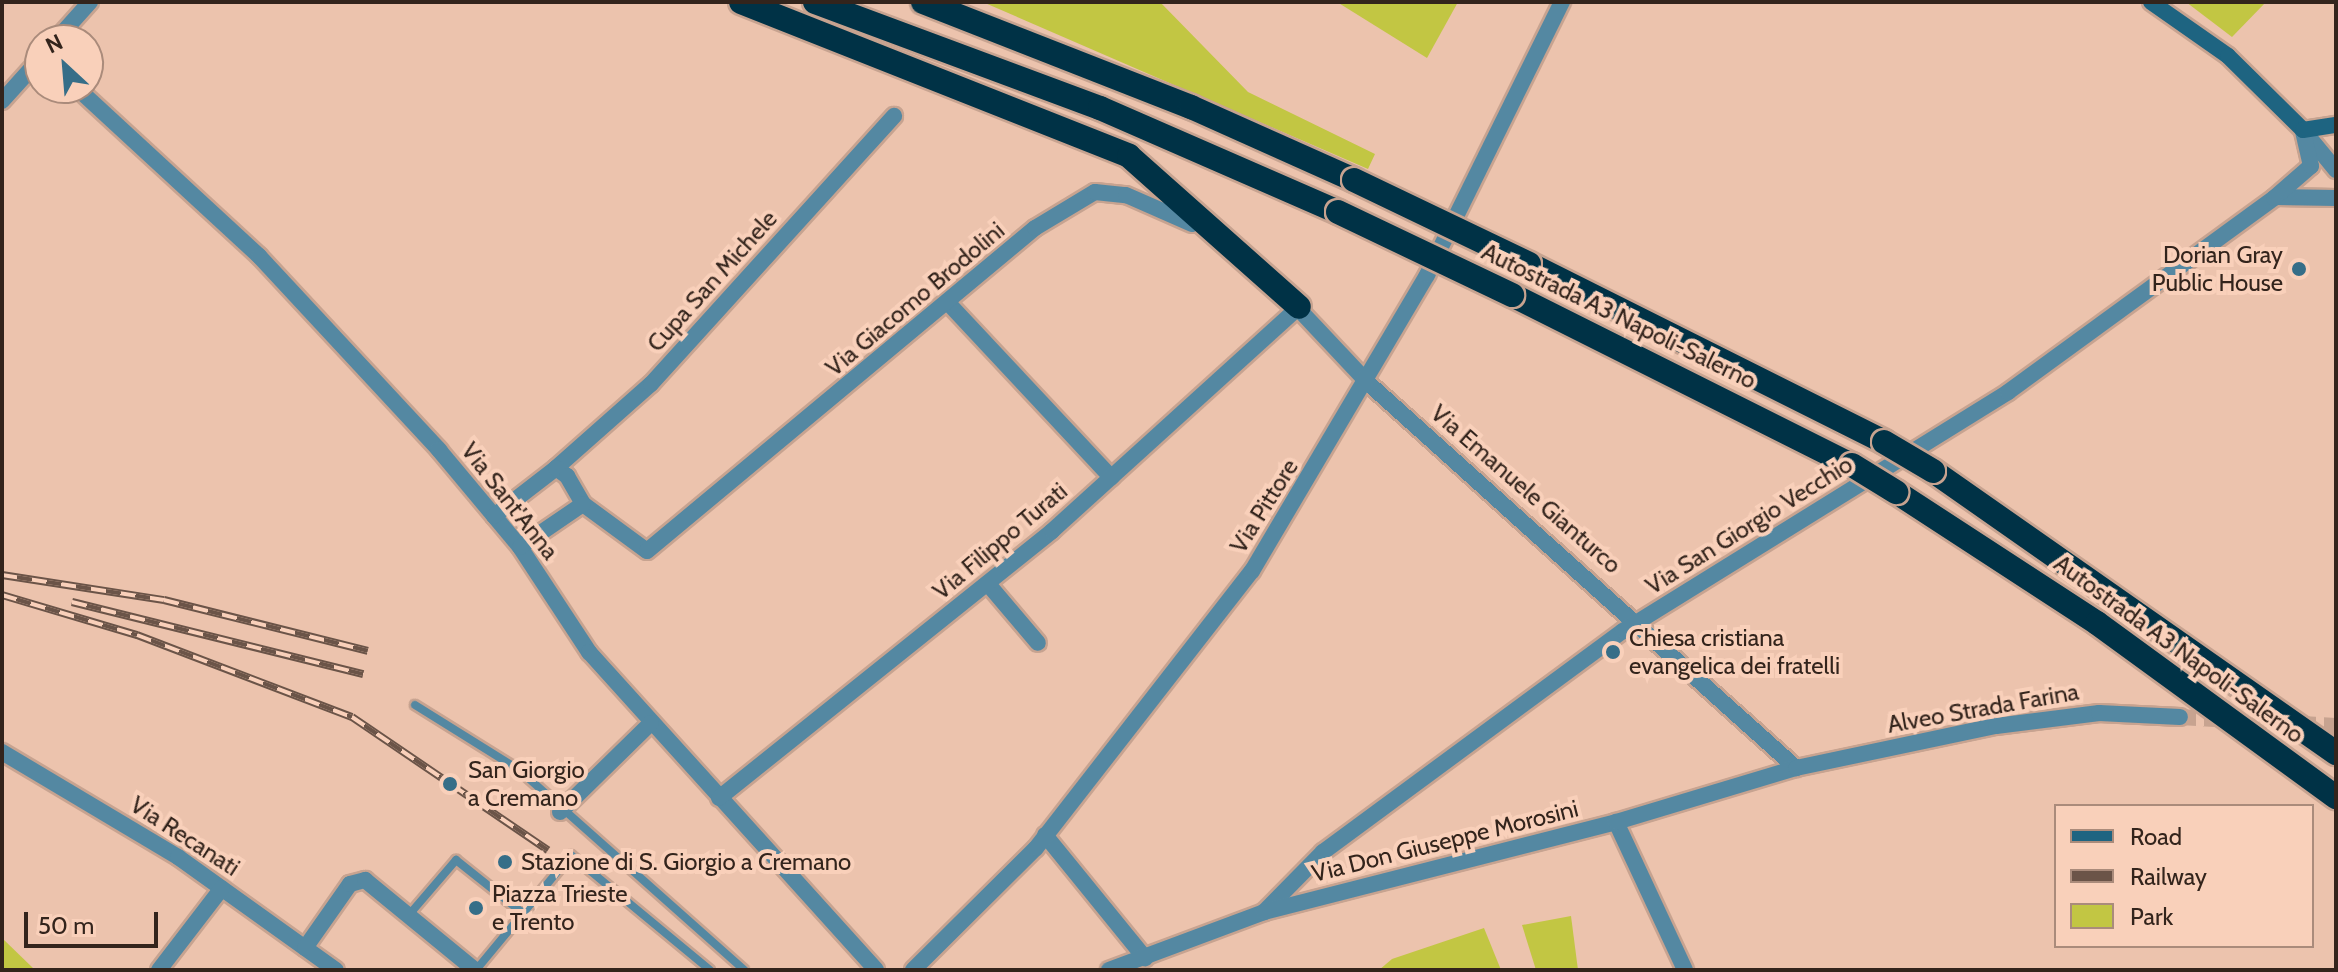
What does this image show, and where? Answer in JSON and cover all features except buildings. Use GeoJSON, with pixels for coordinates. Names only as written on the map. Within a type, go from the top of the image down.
{"type":"FeatureCollection","features":[{"type":"Feature","properties":{"kind":"highway"},"geometry":{"type":"LineString","coordinates":[[741,2],[1129,156],[1299,307]]}},
{"type":"Feature","properties":{"kind":"highway","name":"Autostrada A3 Napoli-Salerno"},"geometry":{"type":"LineString","coordinates":[[815,2],[1100,108],[1338,212],[1852,465],[2086,616],[2336,797]]}},
{"type":"Feature","properties":{"kind":"highway","name":"Autostrada A3 Napoli-Salerno"},"geometry":{"type":"LineString","coordinates":[[923,2],[1191,107],[1354,180],[1884,442],[1933,471],[2336,753]]}},
{"type":"Feature","properties":{"kind":"street"},"geometry":{"type":"LineString","coordinates":[[70,24],[90,2]]}},
{"type":"Feature","properties":{"kind":"street","name":"Via Pittore"},"geometry":{"type":"LineString","coordinates":[[913,970],[1045,835],[1252,571],[1368,383],[1562,2]]}},
{"type":"Feature","properties":{"kind":"street"},"geometry":{"type":"LineString","coordinates":[[2151,2],[2228,56],[2303,130],[2330,149],[2336,170]]}},
{"type":"Feature","properties":{"kind":"street"},"geometry":{"type":"LineString","coordinates":[[2,101],[24,77]]}},
{"type":"Feature","properties":{"kind":"street","name":"Via Sant'Anna"},"geometry":{"type":"LineString","coordinates":[[94,104],[259,256],[494,516],[520,547],[589,652],[876,970]]}},
{"type":"Feature","properties":{"kind":"street","name":"Cupa San Michele"},"geometry":{"type":"LineString","coordinates":[[494,516],[556,468],[651,384],[894,116]]}},
{"type":"Feature","properties":{"kind":"street"},"geometry":{"type":"LineString","coordinates":[[2303,130],[2336,125]]}},
{"type":"Feature","properties":{"kind":"street","name":"Via San Giorgio Vecchio"},"geometry":{"type":"LineString","coordinates":[[1264,912],[1348,833],[1640,621],[2008,392],[2274,198],[2311,166],[2303,130]]}},
{"type":"Feature","properties":{"kind":"street","name":"Via Giacomo Brodolini"},"geometry":{"type":"LineString","coordinates":[[583,504],[647,551],[950,305],[1035,228],[1095,192],[1126,195],[1188,220],[1299,307]]}},
{"type":"Feature","properties":{"kind":"street"},"geometry":{"type":"LineString","coordinates":[[2274,198],[2336,198]]}},
{"type":"Feature","properties":{"kind":"street"},"geometry":{"type":"LineString","coordinates":[[950,305],[1111,477]]}},
{"type":"Feature","properties":{"kind":"street","name":"Via Emanuele Gianturco"},"geometry":{"type":"LineString","coordinates":[[1299,307],[1368,383],[1640,621],[1796,768]]}},
{"type":"Feature","properties":{"kind":"street","name":"Via Filippo Turati"},"geometry":{"type":"LineString","coordinates":[[719,798],[988,584],[1299,307]]}},
{"type":"Feature","properties":{"kind":"street"},"geometry":{"type":"LineString","coordinates":[[520,547],[583,504],[556,468]]}},
{"type":"Feature","properties":{"kind":"street"},"geometry":{"type":"LineString","coordinates":[[988,584],[1038,643]]}},
{"type":"Feature","properties":{"kind":"street","name":"Alveo Strada Farina"},"geometry":{"type":"LineString","coordinates":[[1796,768],[1996,726],[2099,713],[2180,717]]}},
{"type":"Feature","properties":{"kind":"street"},"geometry":{"type":"LineString","coordinates":[[560,812],[651,723]]}},
{"type":"Feature","properties":{"kind":"street","name":"Via Recanati"},"geometry":{"type":"LineString","coordinates":[[2,752],[222,888],[336,970]]}},
{"type":"Feature","properties":{"kind":"street","name":"Via Don Giuseppe Morosini"},"geometry":{"type":"LineString","coordinates":[[1109,970],[1264,912],[1616,822],[1796,768]]}},
{"type":"Feature","properties":{"kind":"street"},"geometry":{"type":"LineString","coordinates":[[1616,822],[1685,970]]}},
{"type":"Feature","properties":{"kind":"street"},"geometry":{"type":"LineString","coordinates":[[1045,835],[1145,958]]}},
{"type":"Feature","properties":{"kind":"street"},"geometry":{"type":"LineString","coordinates":[[305,948],[356,880],[408,916],[475,970]]}},
{"type":"Feature","properties":{"kind":"street"},"geometry":{"type":"LineString","coordinates":[[159,970],[222,888]]}},
{"type":"Feature","properties":{"kind":"lane"},"geometry":{"type":"LineString","coordinates":[[415,705],[518,769],[560,812],[744,970]]}},
{"type":"Feature","properties":{"kind":"lane"},"geometry":{"type":"LineString","coordinates":[[475,970],[571,855],[710,970]]}},
{"type":"Feature","properties":{"kind":"lane"},"geometry":{"type":"LineString","coordinates":[[408,916],[456,860],[524,914]]}},
{"type":"Feature","properties":{"kind":"green space"},"geometry":{"type":"Polygon","coordinates":[[[1160,2],[1248,92],[1375,154],[1368,169],[985,3],[1160,2]]]}},
{"type":"Feature","properties":{"kind":"green space"},"geometry":{"type":"Polygon","coordinates":[[[1337,2],[1458,2],[1427,58],[1337,2]]]}},
{"type":"Feature","properties":{"kind":"green space"},"geometry":{"type":"Polygon","coordinates":[[[2186,2],[2266,2],[2232,37],[2186,2]]]}},
{"type":"Feature","properties":{"kind":"green space"},"geometry":{"type":"Polygon","coordinates":[[[1571,916],[1578,970],[1536,970],[1522,925],[1571,916]]]}},
{"type":"Feature","properties":{"kind":"green space"},"geometry":{"type":"Polygon","coordinates":[[[1484,928],[1501,970],[1379,970],[1392,959],[1484,928]]]}},
{"type":"Feature","properties":{"kind":"green space"},"geometry":{"type":"Polygon","coordinates":[[[2,938],[35,970],[2,970],[2,938]]]}},
{"type":"Feature","properties":{"kind":"tunnel"},"geometry":{"type":"LineString","coordinates":[[2180,717],[2336,726]]}},
{"type":"Feature","properties":{"kind":"railway"},"geometry":{"type":"LineString","coordinates":[[2,575],[164,600],[368,651]]}},
{"type":"Feature","properties":{"kind":"railway"},"geometry":{"type":"LineString","coordinates":[[2,595],[137,635],[352,717],[548,850]]}},
{"type":"Feature","properties":{"kind":"railway"},"geometry":{"type":"LineString","coordinates":[[72,602],[363,674]]}},
{"type":"Feature","properties":{"kind":"place","name":"Dorian Gray Public House"},"geometry":{"type":"Point","coordinates":[2299,269]}},
{"type":"Feature","properties":{"kind":"place","name":"Chiesa cristiana evangelica dei fratelli"},"geometry":{"type":"Point","coordinates":[1613,652]}},
{"type":"Feature","properties":{"kind":"place","name":"San Giorgio a Cremano"},"geometry":{"type":"Point","coordinates":[450,784]}},
{"type":"Feature","properties":{"kind":"place","name":"Stazione di S. Giorgio a Cremano"},"geometry":{"type":"Point","coordinates":[505,862]}},
{"type":"Feature","properties":{"kind":"place","name":"Piazza Trieste e Trento"},"geometry":{"type":"Point","coordinates":[476,908]}}]}
